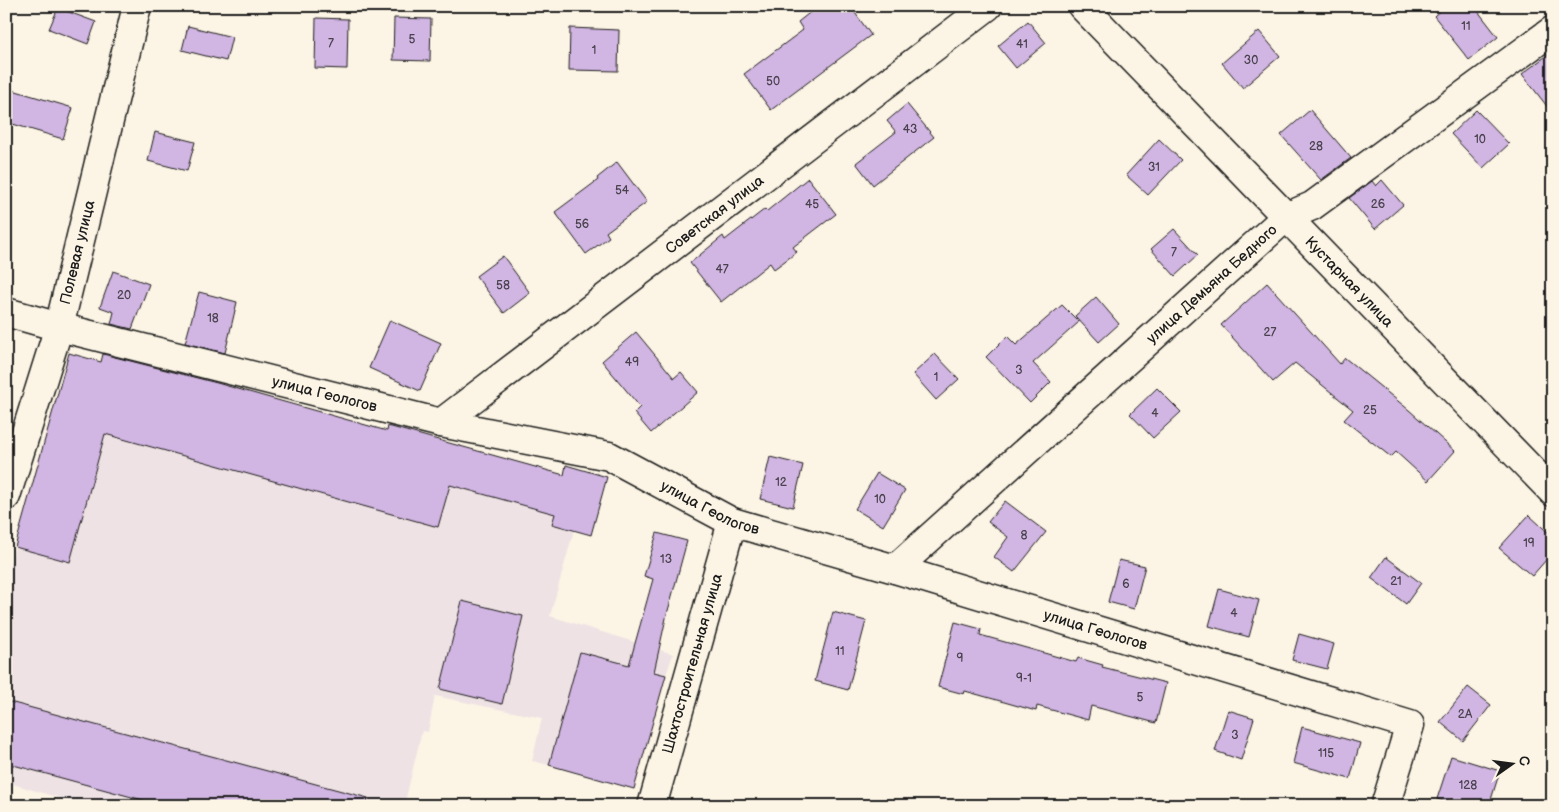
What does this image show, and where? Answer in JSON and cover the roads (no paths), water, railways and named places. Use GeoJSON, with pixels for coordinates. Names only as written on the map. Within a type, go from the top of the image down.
{"type":"FeatureCollection","features":[{"type":"Feature","properties":{"kind":"street","name":"Полевая улица"},"geometry":{"type":"LineString","coordinates":[[6,496],[59,327],[137,6]]}},
{"type":"Feature","properties":{"kind":"street","name":"Советская улица"},"geometry":{"type":"LineString","coordinates":[[441,423],[988,6]]}},
{"type":"Feature","properties":{"kind":"street","name":"Кустарная улица"},"geometry":{"type":"LineString","coordinates":[[1082,6],[1553,492]]}},
{"type":"Feature","properties":{"kind":"street","name":"улица Демьяна Бедного"},"geometry":{"type":"LineString","coordinates":[[895,569],[1286,217],[1312,206],[1553,30]]}},
{"type":"Feature","properties":{"kind":"street","name":"улица Геологов"},"geometry":{"type":"LineString","coordinates":[[6,312],[441,423],[609,456],[732,522],[895,569],[1410,725],[1385,806]]}},
{"type":"Feature","properties":{"kind":"street","name":"Шахтостроительная улица"},"geometry":{"type":"LineString","coordinates":[[652,806],[732,522]]}}]}
